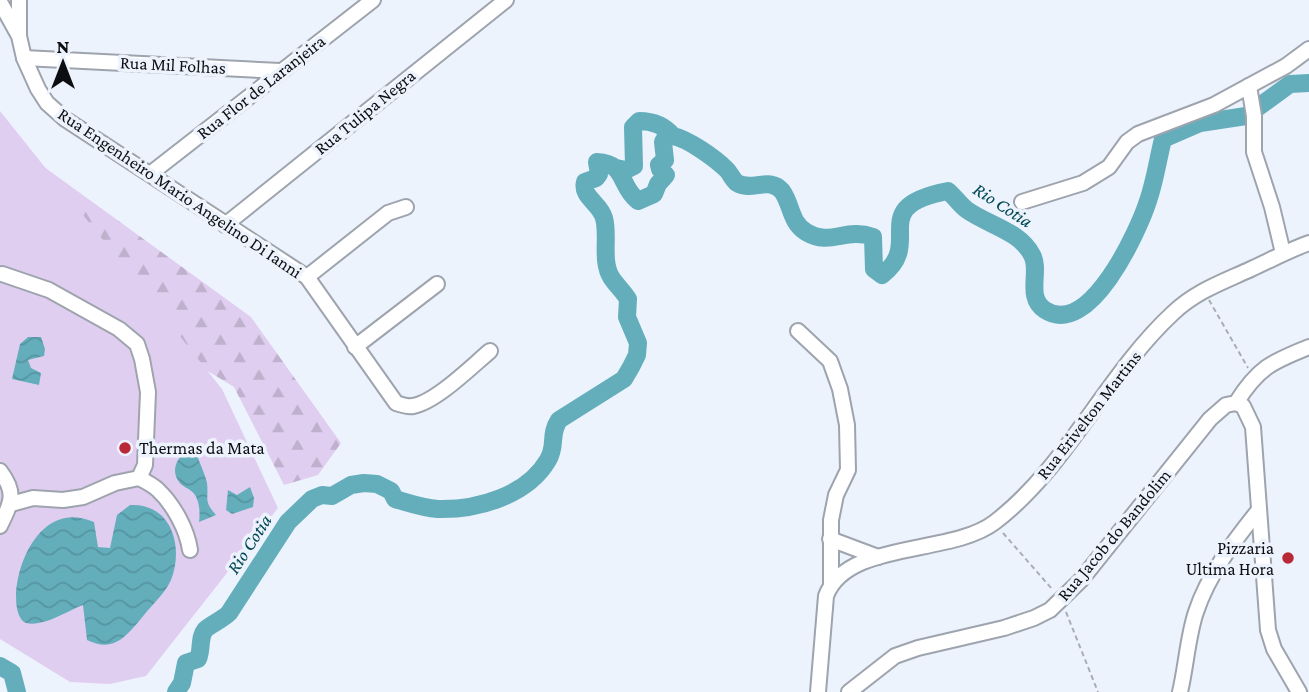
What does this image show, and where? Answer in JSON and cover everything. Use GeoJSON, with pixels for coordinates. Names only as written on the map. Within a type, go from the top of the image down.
{"type":"FeatureCollection","features":[{"type":"Feature","properties":{"kind":"street"},"geometry":{"type":"LineString","coordinates":[[19,0],[19,36]]}},
{"type":"Feature","properties":{"kind":"street","name":"Rua Flor de Laranjeira"},"geometry":{"type":"LineString","coordinates":[[150,174],[373,0]]}},
{"type":"Feature","properties":{"kind":"street","name":"Rua Tulipa Negra"},"geometry":{"type":"LineString","coordinates":[[225,225],[506,0]]}},
{"type":"Feature","properties":{"kind":"street","name":"Rua Engenheiro Mario Angelino Di Ianni"},"geometry":{"type":"LineString","coordinates":[[0,2],[19,36],[24,58],[47,103],[65,119],[307,277],[392,400],[410,407],[433,396],[491,351]]}},
{"type":"Feature","properties":{"kind":"street"},"geometry":{"type":"LineString","coordinates":[[1022,202],[1083,183],[1109,167],[1127,142],[1138,134],[1214,105],[1286,66],[1309,50]]}},
{"type":"Feature","properties":{"kind":"street","name":"Rua Mil Folhas"},"geometry":{"type":"LineString","coordinates":[[24,58],[280,71]]}},
{"type":"Feature","properties":{"kind":"street"},"geometry":{"type":"LineString","coordinates":[[1249,86],[1253,110],[1254,152],[1272,207],[1283,253]]}},
{"type":"Feature","properties":{"kind":"street"},"geometry":{"type":"LineString","coordinates":[[307,277],[388,213],[406,207]]}},
{"type":"Feature","properties":{"kind":"street","name":"Rua Erivelton Martins"},"geometry":{"type":"LineString","coordinates":[[831,584],[844,571],[859,564],[878,557],[975,535],[995,522],[1048,470],[1158,328],[1173,313],[1203,290],[1309,243]]}},
{"type":"Feature","properties":{"kind":"street"},"geometry":{"type":"LineString","coordinates":[[2,274],[49,289],[119,329],[137,344],[148,392],[145,465],[138,478]]}},
{"type":"Feature","properties":{"kind":"street"},"geometry":{"type":"LineString","coordinates":[[355,347],[437,284]]}},
{"type":"Feature","properties":{"kind":"street"},"geometry":{"type":"LineString","coordinates":[[798,331],[830,361],[841,389],[849,463],[832,508],[831,584],[826,596],[818,692]]}},
{"type":"Feature","properties":{"kind":"street","name":"Rua Jacob do Bandolim"},"geometry":{"type":"LineString","coordinates":[[849,692],[895,656],[1004,628],[1050,610],[1081,580],[1210,419],[1226,405],[1236,403],[1253,377],[1285,356],[1309,347]]}},
{"type":"Feature","properties":{"kind":"street"},"geometry":{"type":"LineString","coordinates":[[1236,403],[1243,406],[1253,427],[1268,630],[1274,649],[1299,692]]}},
{"type":"Feature","properties":{"kind":"street"},"geometry":{"type":"LineString","coordinates":[[0,471],[11,488],[10,504],[0,526]]}},
{"type":"Feature","properties":{"kind":"street"},"geometry":{"type":"LineString","coordinates":[[10,504],[33,498],[63,500],[83,497],[115,483],[138,478],[158,489],[178,516],[190,550]]}},
{"type":"Feature","properties":{"kind":"street"},"geometry":{"type":"LineString","coordinates":[[11,488],[24,487],[33,498]]}},
{"type":"Feature","properties":{"kind":"street"},"geometry":{"type":"LineString","coordinates":[[1180,692],[1195,615],[1202,597],[1234,543],[1258,511]]}},
{"type":"Feature","properties":{"kind":"street"},"geometry":{"type":"LineString","coordinates":[[830,539],[878,557]]}},
{"type":"Feature","properties":{"kind":"path"},"geometry":{"type":"LineString","coordinates":[[1203,290],[1253,377]]}},
{"type":"Feature","properties":{"kind":"green space","name":"Thermas da Mata"},"geometry":{"type":"Polygon","coordinates":[[[0,111],[222,389],[278,508],[146,676],[110,684],[70,682],[0,639],[0,111]]]}},
{"type":"Feature","properties":{"kind":"green space"},"geometry":{"type":"Polygon","coordinates":[[[0,113],[7,140],[251,317],[341,443],[318,475],[284,485],[234,387],[165,345],[75,261],[0,232],[0,113]]]}},
{"type":"Feature","properties":{"kind":"water"},"geometry":{"type":"Polygon","coordinates":[[[28,337],[41,337],[45,349],[44,356],[28,360],[31,368],[41,373],[39,385],[12,379],[20,344],[28,337]]]}},
{"type":"Feature","properties":{"kind":"water"},"geometry":{"type":"Polygon","coordinates":[[[186,452],[192,458],[197,455],[207,483],[208,503],[216,515],[199,522],[197,498],[178,481],[175,472],[179,459],[186,452]]]}},
{"type":"Feature","properties":{"kind":"water"},"geometry":{"type":"Polygon","coordinates":[[[250,487],[254,498],[253,507],[232,514],[226,510],[228,490],[237,495],[250,487]]]}},
{"type":"Feature","properties":{"kind":"water"},"geometry":{"type":"Polygon","coordinates":[[[130,505],[144,506],[165,519],[175,541],[176,554],[171,580],[132,629],[120,640],[105,645],[87,640],[83,605],[48,621],[26,623],[19,614],[16,598],[18,578],[25,557],[36,538],[51,524],[70,517],[94,522],[98,547],[110,548],[117,515],[130,505]]]}},
{"type":"Feature","properties":{"kind":"waterway","name":"Rio Cotia"},"geometry":{"type":"LineString","coordinates":[[616,168],[626,170],[634,166],[633,127],[639,121],[657,124],[673,136],[709,155],[727,170],[737,183],[777,187],[785,196],[797,223],[806,232],[823,238],[854,234],[873,237],[874,269],[882,275],[894,263],[899,250],[902,216],[908,206],[923,198],[948,191],[967,210],[1012,234],[1027,247],[1034,261],[1034,291],[1039,305],[1045,310],[1062,315],[1078,310],[1094,296],[1123,257],[1143,216],[1163,139],[1200,123],[1246,116],[1290,84],[1309,83]]}},
{"type":"Feature","properties":{"kind":"waterway","name":"Rio Cotia"},"geometry":{"type":"LineString","coordinates":[[176,692],[182,683],[186,663],[198,659],[205,630],[229,613],[288,522],[312,499],[322,495],[332,496],[351,485],[364,483],[377,484],[391,491],[395,499],[432,508],[469,507],[500,498],[514,492],[539,472],[551,455],[554,430],[559,420],[624,379],[637,355],[638,343],[627,317],[628,299],[608,270],[604,218],[588,196],[585,182],[599,174],[597,162],[606,163],[618,171],[638,201],[654,194],[666,175],[659,165],[665,160],[663,142],[666,137],[673,136]]}},
{"type":"Feature","properties":{"kind":"waterway","name":"Rio Cotia"},"geometry":{"type":"LineString","coordinates":[[0,666],[12,673],[17,692]]}},
{"type":"Feature","properties":{"kind":"place","name":"Thermas da Mata"},"geometry":{"type":"Point","coordinates":[125,448]}},
{"type":"Feature","properties":{"kind":"place","name":"Pizzaria Ultima Hora"},"geometry":{"type":"Point","coordinates":[1288,558]}}]}
